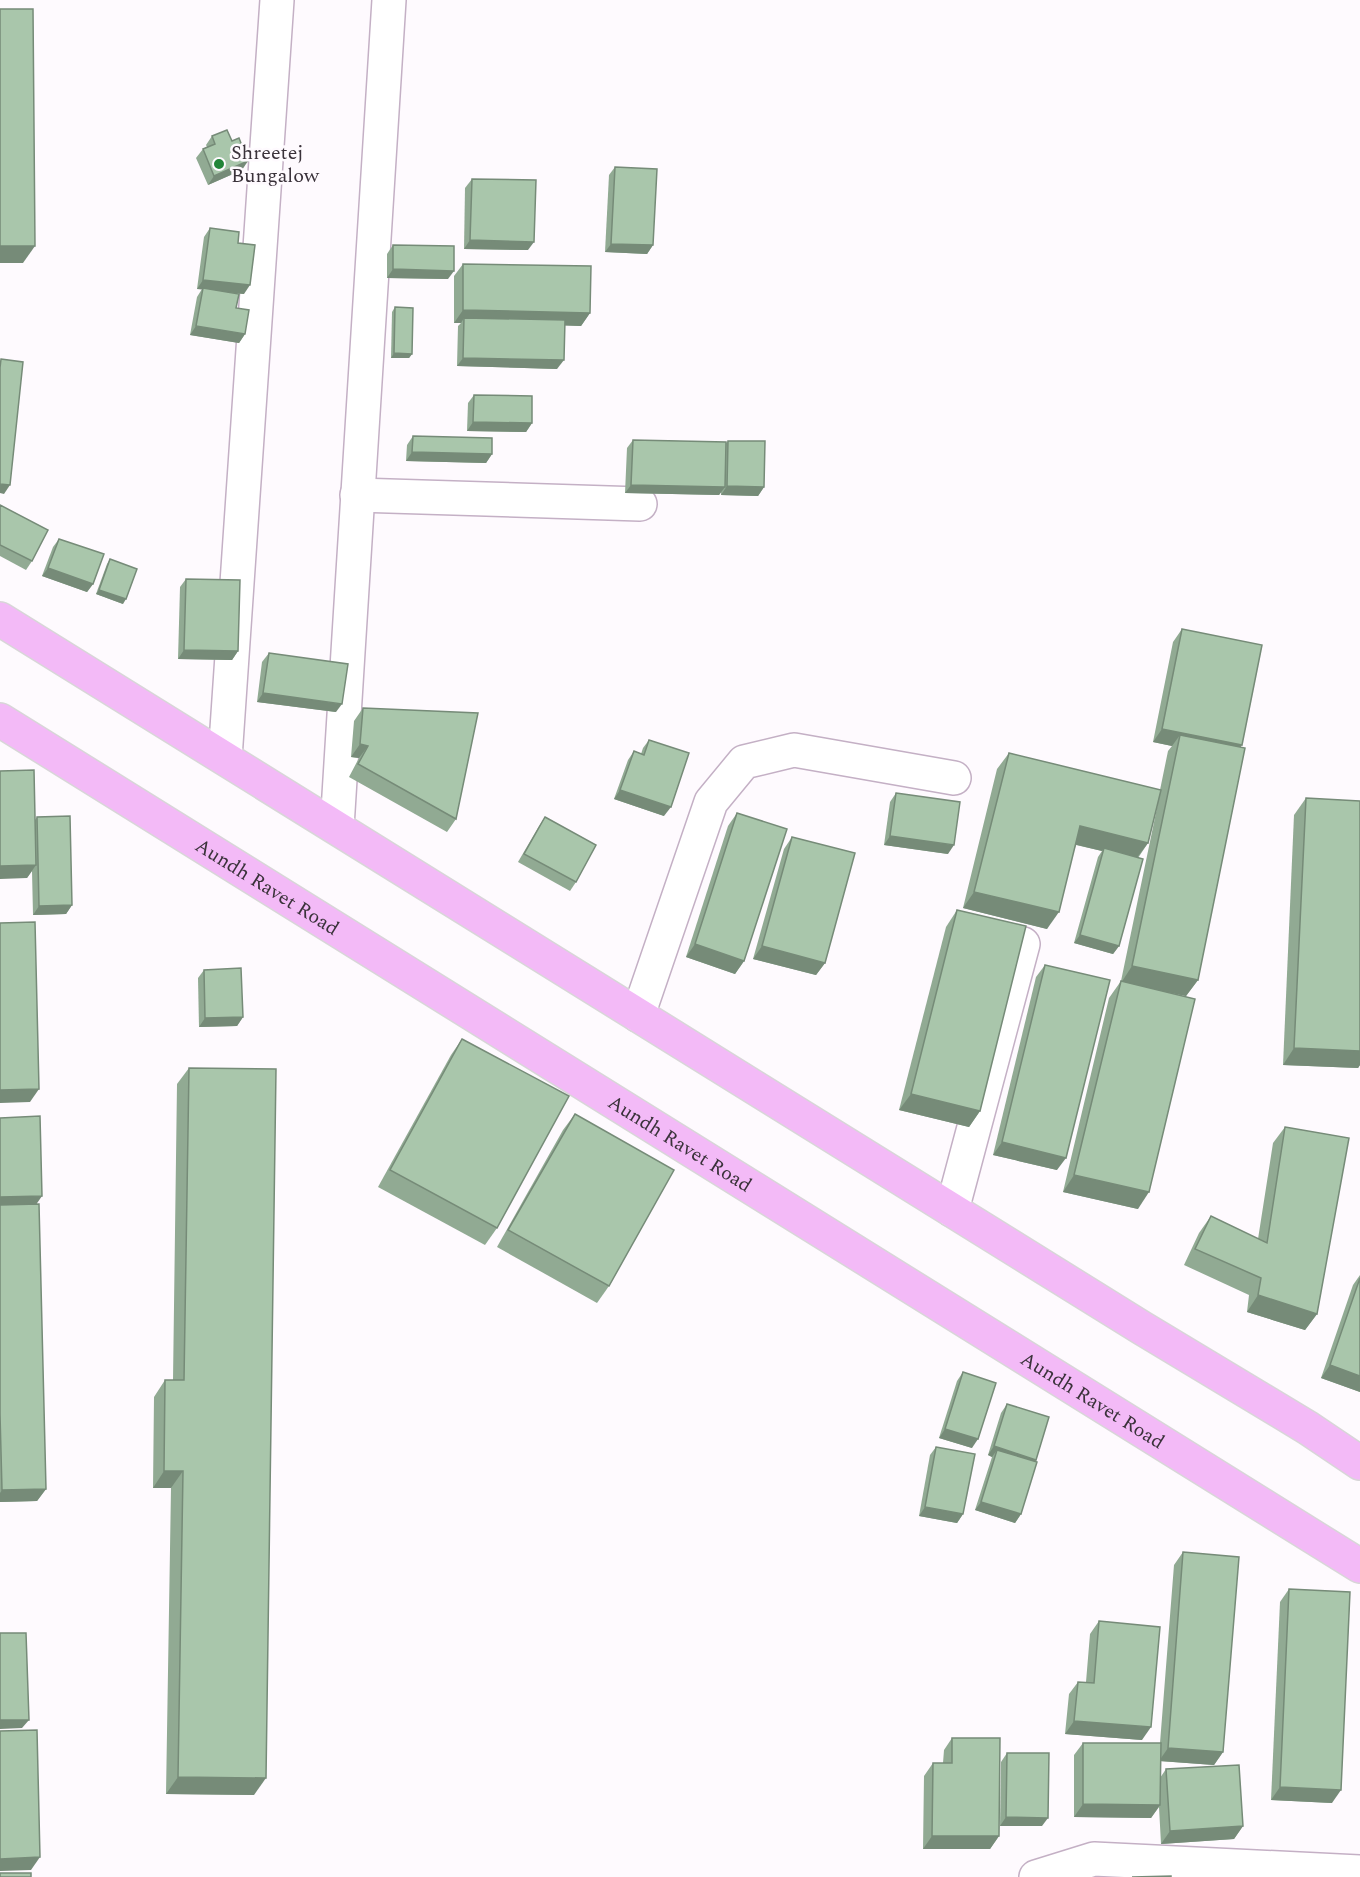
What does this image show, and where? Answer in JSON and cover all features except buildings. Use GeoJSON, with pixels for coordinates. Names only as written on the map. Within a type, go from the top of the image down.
{"type":"FeatureCollection","features":[{"type":"Feature","properties":{"kind":"main road"},"geometry":{"type":"LineString","coordinates":[[0,618],[952,1210],[1308,1428],[1360,1463]]}},
{"type":"Feature","properties":{"kind":"main road","name":"Aundh Ravet Road"},"geometry":{"type":"LineString","coordinates":[[0,720],[1360,1566]]}},
{"type":"Feature","properties":{"kind":"street"},"geometry":{"type":"LineString","coordinates":[[225,758],[277,0]]}},
{"type":"Feature","properties":{"kind":"street"},"geometry":{"type":"LineString","coordinates":[[337,827],[389,0]]}},
{"type":"Feature","properties":{"kind":"street"},"geometry":{"type":"LineString","coordinates":[[357,495],[640,504]]}},
{"type":"Feature","properties":{"kind":"street"},"geometry":{"type":"LineString","coordinates":[[638,1015],[711,802],[744,762],[794,750],[954,778]]}},
{"type":"Feature","properties":{"kind":"street"},"geometry":{"type":"LineString","coordinates":[[952,1210],[1023,944]]}},
{"type":"Feature","properties":{"kind":"street"},"geometry":{"type":"LineString","coordinates":[[1036,1877],[1094,1859],[1360,1872]]}},
{"type":"Feature","properties":{"kind":"place","name":"Shreetej Bungalow"},"geometry":{"type":"Point","coordinates":[219,164]}}]}
